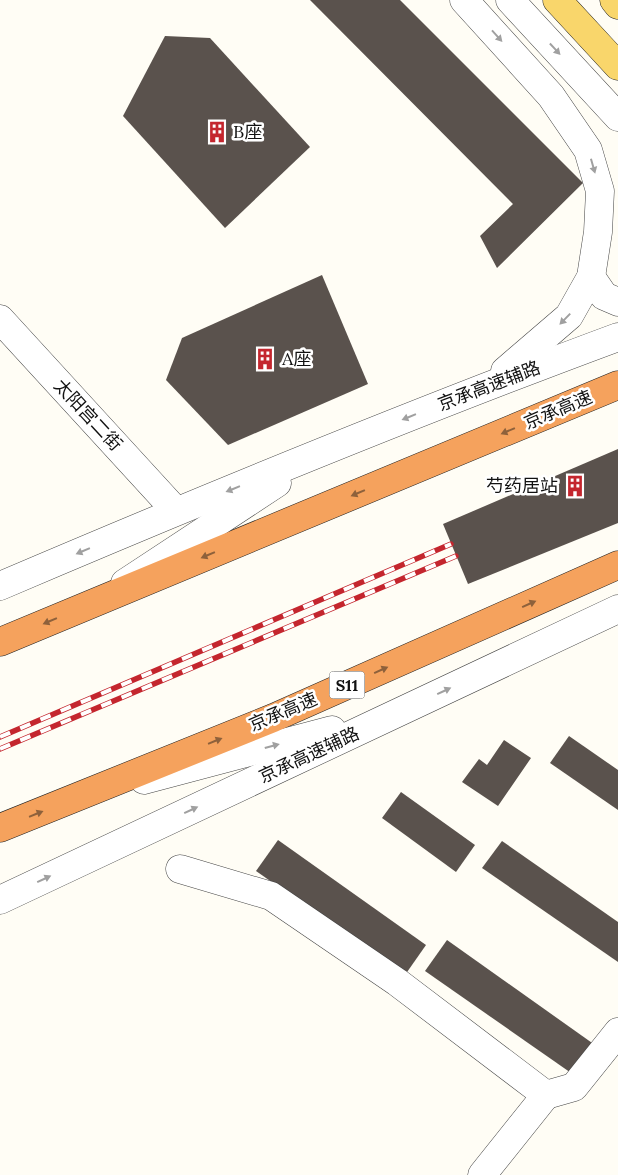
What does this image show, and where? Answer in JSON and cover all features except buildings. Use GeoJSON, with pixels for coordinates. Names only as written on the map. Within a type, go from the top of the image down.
{"type":"FeatureCollection","features":[{"type":"Feature","properties":{"kind":"highway","name":"京承高速"},"geometry":{"type":"LineString","coordinates":[[0,642],[618,385]]}},
{"type":"Feature","properties":{"kind":"highway","name":"京承高速"},"geometry":{"type":"LineString","coordinates":[[0,828],[273,718],[618,565]]}},
{"type":"Feature","properties":{"kind":"main road"},"geometry":{"type":"LineString","coordinates":[[557,0],[618,66]]}},
{"type":"Feature","properties":{"kind":"main road"},"geometry":{"type":"LineString","coordinates":[[614,0],[618,5]]}},
{"type":"Feature","properties":{"kind":"street"},"geometry":{"type":"LineString","coordinates":[[464,0],[551,96],[588,150],[600,191],[598,232],[591,277],[569,316],[488,385]]}},
{"type":"Feature","properties":{"kind":"street"},"geometry":{"type":"LineString","coordinates":[[510,0],[618,117]]}},
{"type":"Feature","properties":{"kind":"street"},"geometry":{"type":"LineString","coordinates":[[591,277],[604,296],[618,302]]}},
{"type":"Feature","properties":{"kind":"street","name":"太阳宫二街"},"geometry":{"type":"LineString","coordinates":[[0,320],[176,511]]}},
{"type":"Feature","properties":{"kind":"street","name":"京承高速辅路"},"geometry":{"type":"LineString","coordinates":[[0,586],[176,511],[488,385],[618,337]]}},
{"type":"Feature","properties":{"kind":"street"},"geometry":{"type":"LineString","coordinates":[[95,602],[327,451]]}},
{"type":"Feature","properties":{"kind":"street","name":"京承高速辅路"},"geometry":{"type":"LineString","coordinates":[[0,900],[618,609]]}},
{"type":"Feature","properties":{"kind":"street"},"geometry":{"type":"LineString","coordinates":[[73,799],[400,712]]}},
{"type":"Feature","properties":{"kind":"street"},"geometry":{"type":"LineString","coordinates":[[180,869],[271,896],[397,982],[546,1095]]}},
{"type":"Feature","properties":{"kind":"street"},"geometry":{"type":"LineString","coordinates":[[482,1175],[546,1095],[574,1087],[618,1032]]}},
{"type":"Feature","properties":{"kind":"railway"},"geometry":{"type":"LineString","coordinates":[[0,737],[451,544]]}},
{"type":"Feature","properties":{"kind":"railway"},"geometry":{"type":"LineString","coordinates":[[0,749],[456,556]]}},
{"type":"Feature","properties":{"kind":"place","name":"B座"},"geometry":{"type":"Point","coordinates":[217,132]}},
{"type":"Feature","properties":{"kind":"place","name":"A座"},"geometry":{"type":"Point","coordinates":[265,359]}},
{"type":"Feature","properties":{"kind":"place","name":"芍药居站"},"geometry":{"type":"Point","coordinates":[575,486]}}]}
